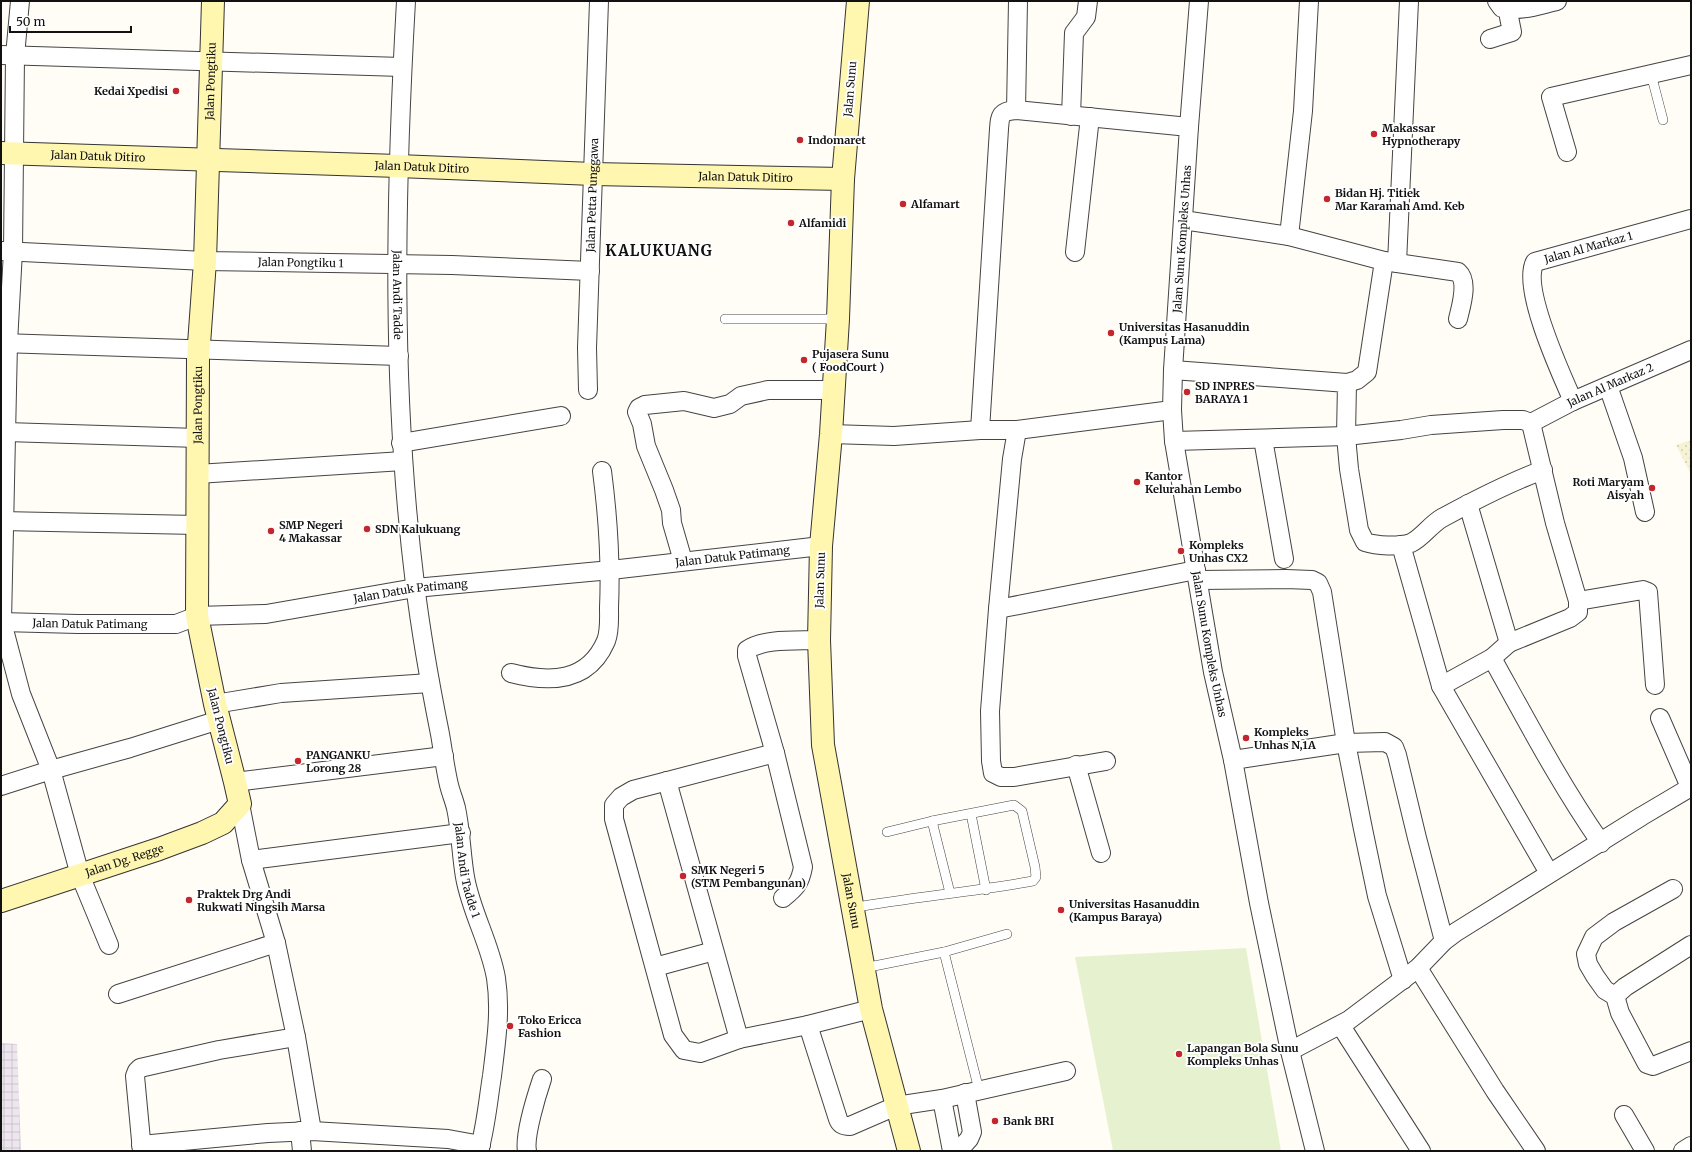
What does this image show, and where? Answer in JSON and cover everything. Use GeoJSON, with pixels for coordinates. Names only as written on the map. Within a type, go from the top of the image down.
{"type":"FeatureCollection","features":[{"type":"Feature","properties":{"kind":"street"},"geometry":{"type":"LineString","coordinates":[[20,1],[8,56],[7,251],[4,343],[6,432],[2,622],[21,694],[51,770],[80,875],[109,944]]}},
{"type":"Feature","properties":{"kind":"street","name":"Jalan Pongtiku"},"geometry":{"type":"LineString","coordinates":[[213,1],[205,261],[199,348],[197,616],[217,712],[240,804]]}},
{"type":"Feature","properties":{"kind":"street","name":"Jalan Andi Tadde"},"geometry":{"type":"LineString","coordinates":[[406,1],[398,166],[399,356],[401,443],[415,588]]}},
{"type":"Feature","properties":{"kind":"street","name":"Jalan Petta Punggawa"},"geometry":{"type":"LineString","coordinates":[[588,390],[587,348],[599,1]]}},
{"type":"Feature","properties":{"kind":"street","name":"Jalan Sunu"},"geometry":{"type":"LineString","coordinates":[[858,1],[843,179],[834,390],[821,546],[819,640],[823,745],[871,1009],[909,1151]]}},
{"type":"Feature","properties":{"kind":"street"},"geometry":{"type":"LineString","coordinates":[[980,430],[999,130],[1009,112],[1018,1]]}},
{"type":"Feature","properties":{"kind":"street"},"geometry":{"type":"LineString","coordinates":[[1071,116],[1074,33],[1086,17],[1088,1]]}},
{"type":"Feature","properties":{"kind":"street","name":"Jalan Sunu Kompleks Unhas"},"geometry":{"type":"LineString","coordinates":[[1199,1],[1182,220],[1173,370],[1172,410],[1174,441],[1213,672],[1233,760],[1259,903],[1290,1052],[1315,1151]]}},
{"type":"Feature","properties":{"kind":"street"},"geometry":{"type":"LineString","coordinates":[[1289,236],[1302,111],[1309,1]]}},
{"type":"Feature","properties":{"kind":"street"},"geometry":{"type":"LineString","coordinates":[[1173,370],[1347,383],[1357,380],[1367,372],[1390,262],[1409,1]]}},
{"type":"Feature","properties":{"kind":"street"},"geometry":{"type":"LineString","coordinates":[[1503,5],[1534,7],[1557,1]]}},
{"type":"Feature","properties":{"kind":"street"},"geometry":{"type":"LineString","coordinates":[[1490,39],[1512,32],[1509,17],[1503,5]]}},
{"type":"Feature","properties":{"kind":"street"},"geometry":{"type":"LineString","coordinates":[[8,56],[402,67]]}},
{"type":"Feature","properties":{"kind":"street"},"geometry":{"type":"LineString","coordinates":[[1566,152],[1551,98],[1691,64]]}},
{"type":"Feature","properties":{"kind":"street"},"geometry":{"type":"LineString","coordinates":[[1009,112],[1090,117],[1189,127]]}},
{"type":"Feature","properties":{"kind":"street"},"geometry":{"type":"LineString","coordinates":[[1075,252],[1090,117]]}},
{"type":"Feature","properties":{"kind":"street","name":"Jalan Datuk Ditiro"},"geometry":{"type":"LineString","coordinates":[[8,153],[593,174],[843,179]]}},
{"type":"Feature","properties":{"kind":"street","name":"Jalan Al Markaz 1"},"geometry":{"type":"LineString","coordinates":[[1573,401],[1552,352],[1534,293],[1532,267],[1535,262],[1691,219]]}},
{"type":"Feature","properties":{"kind":"street"},"geometry":{"type":"LineString","coordinates":[[1182,220],[1289,236],[1390,262],[1458,272],[1461,275],[1463,284],[1458,319]]}},
{"type":"Feature","properties":{"kind":"street","name":"Jalan Pongtiku 1"},"geometry":{"type":"LineString","coordinates":[[7,251],[205,261],[398,264],[590,271]]}},
{"type":"Feature","properties":{"kind":"street"},"geometry":{"type":"LineString","coordinates":[[4,343],[199,348],[399,356]]}},
{"type":"Feature","properties":{"kind":"street","name":"Jalan Al Markaz 2"},"geometry":{"type":"LineString","coordinates":[[1531,423],[1573,401],[1691,350]]}},
{"type":"Feature","properties":{"kind":"street"},"geometry":{"type":"LineString","coordinates":[[1347,383],[1346,436],[1349,469],[1362,537],[1366,542],[1371,544],[1401,545],[1412,543],[1440,519],[1475,499],[1509,483],[1543,470]]}},
{"type":"Feature","properties":{"kind":"street"},"geometry":{"type":"LineString","coordinates":[[1608,386],[1632,458],[1645,512]]}},
{"type":"Feature","properties":{"kind":"street"},"geometry":{"type":"LineString","coordinates":[[683,561],[672,523],[671,510],[646,446],[642,424],[637,412],[639,408],[645,405],[684,401],[714,408],[730,404],[746,394],[768,390],[834,390]]}},
{"type":"Feature","properties":{"kind":"street"},"geometry":{"type":"LineString","coordinates":[[831,434],[894,436],[980,430],[1017,430],[1172,410]]}},
{"type":"Feature","properties":{"kind":"street"},"geometry":{"type":"LineString","coordinates":[[401,443],[561,416]]}},
{"type":"Feature","properties":{"kind":"street"},"geometry":{"type":"LineString","coordinates":[[1174,441],[1346,436],[1431,425],[1503,420],[1523,420],[1531,423],[1556,523],[1578,601],[1578,612],[1570,618],[1510,643],[1492,658],[1441,686]]}},
{"type":"Feature","properties":{"kind":"street"},"geometry":{"type":"LineString","coordinates":[[1017,430],[1012,459],[990,711],[990,761],[993,773],[1001,777],[1014,776],[1106,761]]}},
{"type":"Feature","properties":{"kind":"street"},"geometry":{"type":"LineString","coordinates":[[6,432],[198,438]]}},
{"type":"Feature","properties":{"kind":"street"},"geometry":{"type":"LineString","coordinates":[[1263,438],[1284,559]]}},
{"type":"Feature","properties":{"kind":"street"},"geometry":{"type":"LineString","coordinates":[[197,474],[403,461]]}},
{"type":"Feature","properties":{"kind":"street"},"geometry":{"type":"LineString","coordinates":[[511,673],[532,678],[553,678],[577,673],[596,659],[607,640],[611,570],[609,527],[602,472]]}},
{"type":"Feature","properties":{"kind":"street"},"geometry":{"type":"LineString","coordinates":[[1468,504],[1510,643]]}},
{"type":"Feature","properties":{"kind":"street"},"geometry":{"type":"LineString","coordinates":[[3,521],[197,525]]}},
{"type":"Feature","properties":{"kind":"street"},"geometry":{"type":"LineString","coordinates":[[1401,545],[1441,686],[1549,873]]}},
{"type":"Feature","properties":{"kind":"street","name":"Jalan Datuk Patimang"},"geometry":{"type":"LineString","coordinates":[[2,622],[176,624],[197,616],[266,614],[415,588],[611,570],[821,546]]}},
{"type":"Feature","properties":{"kind":"street"},"geometry":{"type":"LineString","coordinates":[[998,609],[1197,575],[1312,580],[1318,583],[1322,592],[1346,743],[1377,896],[1403,980]]}},
{"type":"Feature","properties":{"kind":"street","name":"Jalan Andi Tadde 1"},"geometry":{"type":"LineString","coordinates":[[415,588],[430,682],[449,784],[461,833],[465,876],[470,896],[489,949],[496,979],[499,1015],[493,1069],[480,1148]]}},
{"type":"Feature","properties":{"kind":"street"},"geometry":{"type":"LineString","coordinates":[[1578,601],[1643,590],[1648,592],[1655,685]]}},
{"type":"Feature","properties":{"kind":"street"},"geometry":{"type":"LineString","coordinates":[[783,898],[797,886],[801,878],[803,867],[775,753],[747,656],[747,650],[753,646],[765,643],[819,640]]}},
{"type":"Feature","properties":{"kind":"street"},"geometry":{"type":"LineString","coordinates":[[1492,658],[1540,744],[1586,822],[1601,843]]}},
{"type":"Feature","properties":{"kind":"street"},"geometry":{"type":"LineString","coordinates":[[1,786],[51,770],[130,748],[217,712],[281,693],[430,682]]}},
{"type":"Feature","properties":{"kind":"street"},"geometry":{"type":"LineString","coordinates":[[1290,1052],[1341,1026],[1418,968],[1444,941],[1549,873],[1601,843],[1690,787],[1660,718]]}},
{"type":"Feature","properties":{"kind":"street"},"geometry":{"type":"LineString","coordinates":[[1233,760],[1346,743],[1385,742],[1394,747],[1396,750],[1416,838],[1444,941]]}},
{"type":"Feature","properties":{"kind":"street"},"geometry":{"type":"LineString","coordinates":[[775,753],[634,790],[622,797],[614,805],[614,819],[656,967],[673,1035],[684,1050],[700,1053],[739,1039],[808,1025],[871,1009]]}},
{"type":"Feature","properties":{"kind":"street"},"geometry":{"type":"LineString","coordinates":[[235,782],[444,756]]}},
{"type":"Feature","properties":{"kind":"street"},"geometry":{"type":"LineString","coordinates":[[1076,765],[1100,853]]}},
{"type":"Feature","properties":{"kind":"street"},"geometry":{"type":"LineString","coordinates":[[667,781],[739,1039]]}},
{"type":"Feature","properties":{"kind":"street"},"geometry":{"type":"LineString","coordinates":[[240,804],[251,860],[276,943],[296,1037],[306,1131],[302,1151]]}},
{"type":"Feature","properties":{"kind":"street","name":"Jalan Dg. Regge"},"geometry":{"type":"LineString","coordinates":[[1,902],[159,849],[202,832],[223,822],[240,804]]}},
{"type":"Feature","properties":{"kind":"street"},"geometry":{"type":"LineString","coordinates":[[251,860],[461,833]]}},
{"type":"Feature","properties":{"kind":"street"},"geometry":{"type":"LineString","coordinates":[[1673,889],[1614,922],[1594,938],[1586,954],[1588,964],[1605,990],[1615,996],[1620,1013],[1647,1064],[1653,1066],[1691,1051]]}},
{"type":"Feature","properties":{"kind":"street"},"geometry":{"type":"LineString","coordinates":[[118,994],[276,943]]}},
{"type":"Feature","properties":{"kind":"street"},"geometry":{"type":"LineString","coordinates":[[1615,996],[1625,987],[1691,945]]}},
{"type":"Feature","properties":{"kind":"street"},"geometry":{"type":"LineString","coordinates":[[656,967],[714,951]]}},
{"type":"Feature","properties":{"kind":"street"},"geometry":{"type":"LineString","coordinates":[[1418,968],[1495,1091],[1536,1151]]}},
{"type":"Feature","properties":{"kind":"street"},"geometry":{"type":"LineString","coordinates":[[808,1025],[840,1123],[850,1126],[896,1106],[942,1099],[1066,1071]]}},
{"type":"Feature","properties":{"kind":"street"},"geometry":{"type":"LineString","coordinates":[[1341,1026],[1421,1151]]}},
{"type":"Feature","properties":{"kind":"street"},"geometry":{"type":"LineString","coordinates":[[296,1037],[219,1050],[140,1068],[135,1076],[141,1148],[268,1133],[306,1131],[380,1143],[448,1139],[480,1148]]}},
{"type":"Feature","properties":{"kind":"street"},"geometry":{"type":"LineString","coordinates":[[527,1151],[527,1137],[535,1098],[542,1079]]}},
{"type":"Feature","properties":{"kind":"street"},"geometry":{"type":"LineString","coordinates":[[958,1151],[969,1139],[972,1132],[972,1092]]}},
{"type":"Feature","properties":{"kind":"street"},"geometry":{"type":"LineString","coordinates":[[942,1099],[952,1151]]}},
{"type":"Feature","properties":{"kind":"street"},"geometry":{"type":"LineString","coordinates":[[1624,1115],[1645,1151]]}},
{"type":"Feature","properties":{"kind":"street"},"geometry":{"type":"LineString","coordinates":[[1682,1151],[1691,1146]]}},
{"type":"Feature","properties":{"kind":"lane"},"geometry":{"type":"LineString","coordinates":[[1650,74],[1663,120]]}},
{"type":"Feature","properties":{"kind":"lane"},"geometry":{"type":"LineString","coordinates":[[725,319],[838,319]]}},
{"type":"Feature","properties":{"kind":"lane"},"geometry":{"type":"LineString","coordinates":[[852,908],[950,893],[986,890],[1032,881],[1036,877],[1022,811],[1014,805],[932,821],[887,832]]}},
{"type":"Feature","properties":{"kind":"lane"},"geometry":{"type":"LineString","coordinates":[[972,814],[986,890]]}},
{"type":"Feature","properties":{"kind":"lane"},"geometry":{"type":"LineString","coordinates":[[932,821],[950,893]]}},
{"type":"Feature","properties":{"kind":"lane"},"geometry":{"type":"LineString","coordinates":[[864,968],[944,952],[1006,934]]}},
{"type":"Feature","properties":{"kind":"lane"},"geometry":{"type":"LineString","coordinates":[[944,952],[972,1092]]}},
{"type":"Feature","properties":{"kind":"shaded area"},"geometry":{"type":"Polygon","coordinates":[[[1691,440],[1691,475],[1676,445],[1691,440]]]}},
{"type":"Feature","properties":{"kind":"shaded area"},"geometry":{"type":"Polygon","coordinates":[[[1,1043],[17,1044],[21,1151],[1,1151],[1,1043]]]}},
{"type":"Feature","properties":{"kind":"green space","name":"Lapangan Bola Sunu Kompleks Unhas"},"geometry":{"type":"Polygon","coordinates":[[[1246,948],[1281,1151],[1113,1151],[1075,957],[1246,948]]]}},
{"type":"Feature","properties":{"kind":"place","name":"Kedai Xpedisi"},"geometry":{"type":"Point","coordinates":[176,91]}},
{"type":"Feature","properties":{"kind":"place","name":"Makassar Hypnotherapy"},"geometry":{"type":"Point","coordinates":[1374,134]}},
{"type":"Feature","properties":{"kind":"place","name":"Indomaret"},"geometry":{"type":"Point","coordinates":[800,140]}},
{"type":"Feature","properties":{"kind":"place","name":"Bidan Hj. Titiek Mar Karamah Amd. Keb"},"geometry":{"type":"Point","coordinates":[1327,199]}},
{"type":"Feature","properties":{"kind":"place","name":"Alfamart"},"geometry":{"type":"Point","coordinates":[903,204]}},
{"type":"Feature","properties":{"kind":"place","name":"Alfamidi"},"geometry":{"type":"Point","coordinates":[791,223]}},
{"type":"Feature","properties":{"kind":"place","name":"Universitas Hasanuddin (Kampus Lama)"},"geometry":{"type":"Point","coordinates":[1111,333]}},
{"type":"Feature","properties":{"kind":"place","name":"Pujasera Sunu ( FoodCourt )"},"geometry":{"type":"Point","coordinates":[804,360]}},
{"type":"Feature","properties":{"kind":"place","name":"SD INPRES BARAYA 1"},"geometry":{"type":"Point","coordinates":[1187,392]}},
{"type":"Feature","properties":{"kind":"place","name":"Kantor Kelurahan Lembo"},"geometry":{"type":"Point","coordinates":[1137,482]}},
{"type":"Feature","properties":{"kind":"place","name":"Roti Maryam Aisyah"},"geometry":{"type":"Point","coordinates":[1652,488]}},
{"type":"Feature","properties":{"kind":"place","name":"SDN Kalukuang"},"geometry":{"type":"Point","coordinates":[367,529]}},
{"type":"Feature","properties":{"kind":"place","name":"SMP Negeri 4 Makassar"},"geometry":{"type":"Point","coordinates":[271,531]}},
{"type":"Feature","properties":{"kind":"place","name":"Kompleks Unhas CX2"},"geometry":{"type":"Point","coordinates":[1181,551]}},
{"type":"Feature","properties":{"kind":"place","name":"Kompleks Unhas N,1A"},"geometry":{"type":"Point","coordinates":[1246,738]}},
{"type":"Feature","properties":{"kind":"place","name":"PANGANKU Lorong 28"},"geometry":{"type":"Point","coordinates":[298,761]}},
{"type":"Feature","properties":{"kind":"place","name":"SMK Negeri 5 (STM Pembangunan)"},"geometry":{"type":"Point","coordinates":[683,876]}},
{"type":"Feature","properties":{"kind":"place","name":"Praktek Drg Andi Rukwati Ningsih Marsa"},"geometry":{"type":"Point","coordinates":[189,900]}},
{"type":"Feature","properties":{"kind":"place","name":"Universitas Hasanuddin (Kampus Baraya)"},"geometry":{"type":"Point","coordinates":[1061,910]}},
{"type":"Feature","properties":{"kind":"place","name":"Toko Ericca Fashion"},"geometry":{"type":"Point","coordinates":[510,1026]}},
{"type":"Feature","properties":{"kind":"place","name":"Lapangan Bola Sunu Kompleks Unhas"},"geometry":{"type":"Point","coordinates":[1179,1054]}},
{"type":"Feature","properties":{"kind":"place","name":"Bank BRI"},"geometry":{"type":"Point","coordinates":[995,1121]}},
{"type":"Feature","properties":{"kind":"district","name":"KALUKUANG"},"geometry":{"type":"Point","coordinates":[659,250]}}]}
